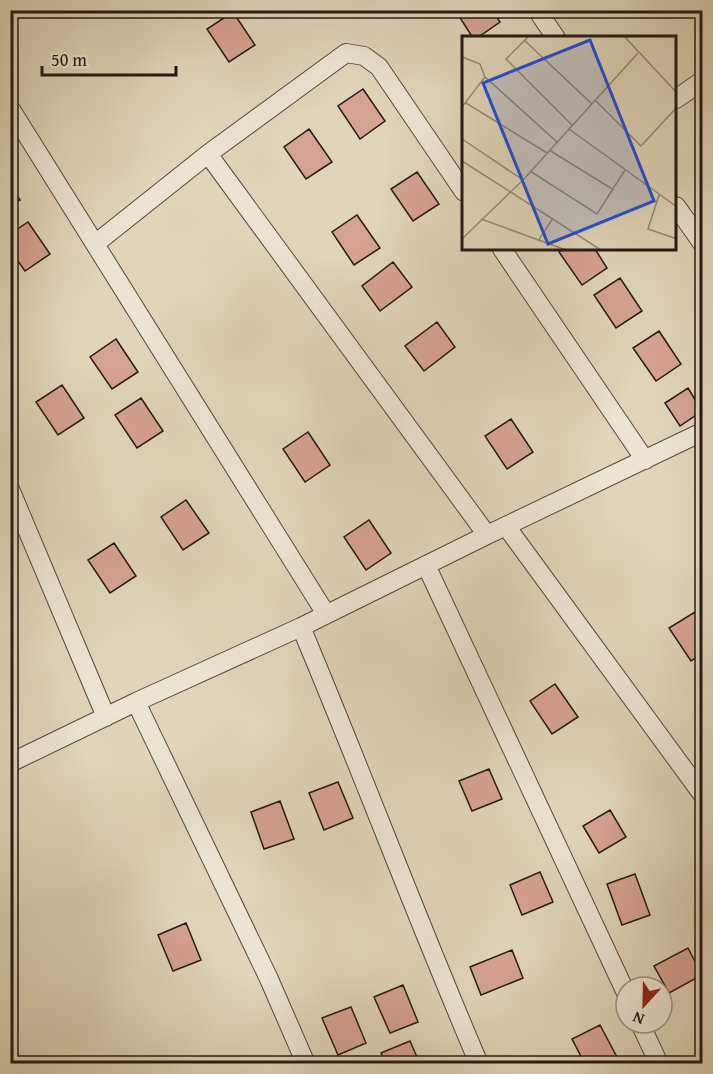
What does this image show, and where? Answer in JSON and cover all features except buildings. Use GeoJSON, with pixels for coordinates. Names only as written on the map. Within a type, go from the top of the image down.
{"type":"FeatureCollection","features":[{"type":"Feature","properties":{"kind":"street"},"geometry":{"type":"LineString","coordinates":[[537,10],[555,36]]}},
{"type":"Feature","properties":{"kind":"street"},"geometry":{"type":"LineString","coordinates":[[95,244],[208,154],[346,53],[364,56],[379,67],[462,189]]}},
{"type":"Feature","properties":{"kind":"street"},"geometry":{"type":"LineString","coordinates":[[677,98],[702,81]]}},
{"type":"Feature","properties":{"kind":"street"},"geometry":{"type":"LineString","coordinates":[[10,108],[326,614]]}},
{"type":"Feature","properties":{"kind":"street"},"geometry":{"type":"LineString","coordinates":[[208,154],[487,535]]}},
{"type":"Feature","properties":{"kind":"street"},"geometry":{"type":"LineString","coordinates":[[677,209],[702,243]]}},
{"type":"Feature","properties":{"kind":"street"},"geometry":{"type":"LineString","coordinates":[[503,250],[645,460]]}},
{"type":"Feature","properties":{"kind":"street"},"geometry":{"type":"LineString","coordinates":[[10,763],[136,702],[301,627],[702,432]]}},
{"type":"Feature","properties":{"kind":"street"},"geometry":{"type":"LineString","coordinates":[[10,489],[106,717]]}},
{"type":"Feature","properties":{"kind":"street"},"geometry":{"type":"LineString","coordinates":[[506,526],[702,794]]}},
{"type":"Feature","properties":{"kind":"street"},"geometry":{"type":"LineString","coordinates":[[426,565],[618,975]]}},
{"type":"Feature","properties":{"kind":"street"},"geometry":{"type":"LineString","coordinates":[[301,627],[430,950],[479,1064]]}},
{"type":"Feature","properties":{"kind":"street"},"geometry":{"type":"LineString","coordinates":[[136,702],[269,979],[306,1064]]}},
{"type":"Feature","properties":{"kind":"street"},"geometry":{"type":"LineString","coordinates":[[646,1035],[659,1064]]}}]}
